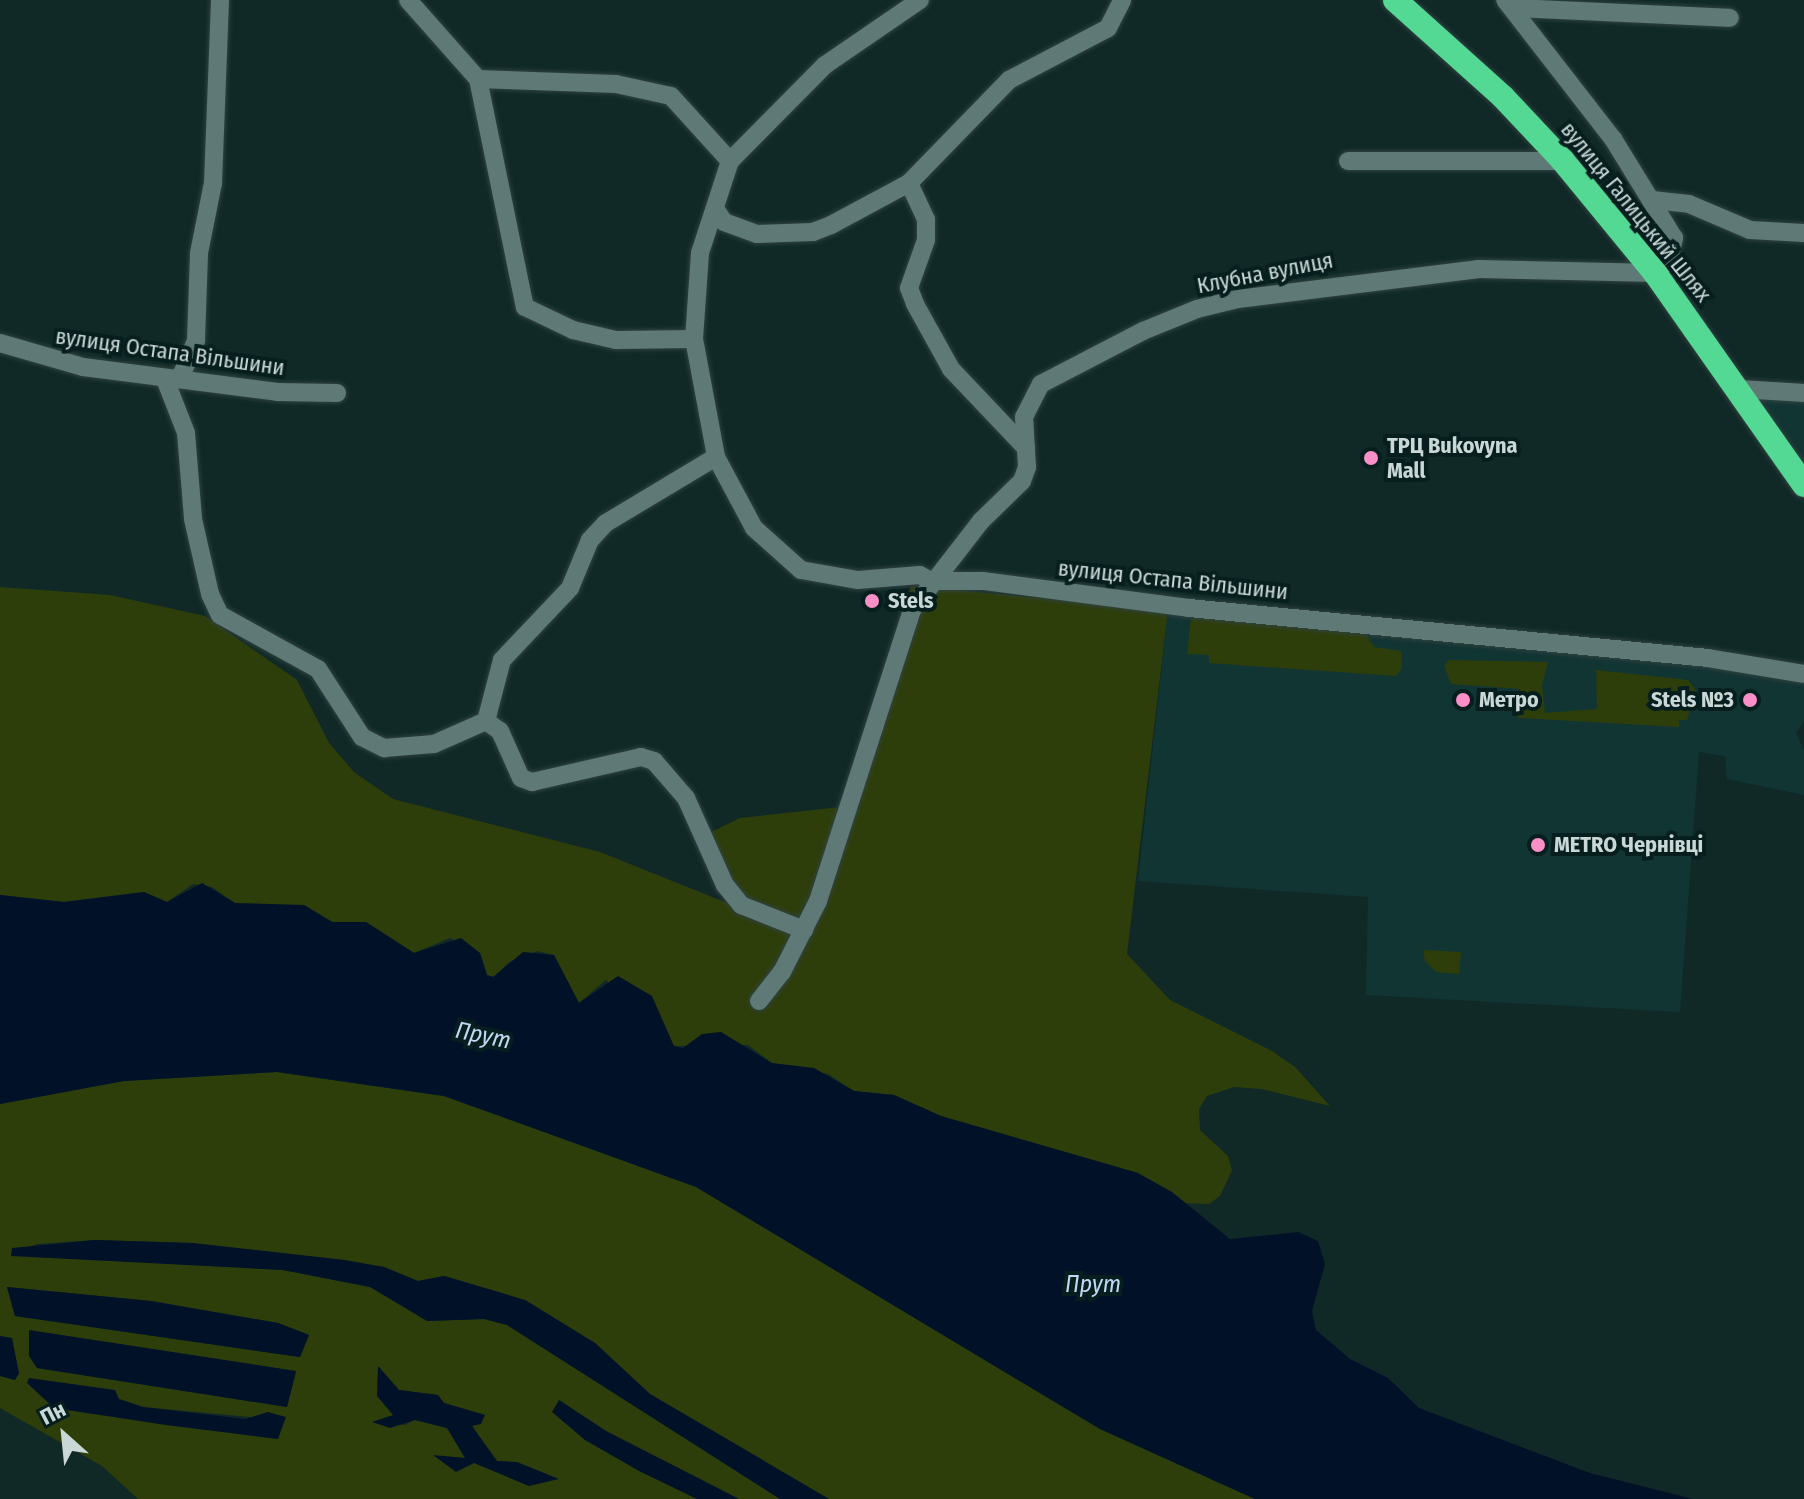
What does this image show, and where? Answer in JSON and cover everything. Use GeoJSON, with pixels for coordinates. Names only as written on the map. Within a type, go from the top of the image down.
{"type":"FeatureCollection","features":[{"type":"Feature","properties":{"kind":"highway","name":"вулиця Галицький Шлях"},"geometry":{"type":"LineString","coordinates":[[1395,0],[1503,97],[1563,161],[1655,273],[1740,389],[1804,485]]}},
{"type":"Feature","properties":{"kind":"street"},"geometry":{"type":"LineString","coordinates":[[220,0],[213,183],[199,253],[196,340],[173,378],[186,433],[193,519],[210,594],[220,615],[318,669],[362,737],[384,748],[434,744],[486,721]]}},
{"type":"Feature","properties":{"kind":"street"},"geometry":{"type":"LineString","coordinates":[[408,0],[478,79],[525,307],[573,330],[616,340],[694,339]]}},
{"type":"Feature","properties":{"kind":"street"},"geometry":{"type":"LineString","coordinates":[[478,79],[616,84],[671,96],[730,161],[825,65],[920,0]]}},
{"type":"Feature","properties":{"kind":"street"},"geometry":{"type":"LineString","coordinates":[[716,210],[724,222],[739,231],[813,232],[909,183],[1009,80],[1108,28],[1122,0]]}},
{"type":"Feature","properties":{"kind":"street"},"geometry":{"type":"LineString","coordinates":[[1509,4],[1730,18]]}},
{"type":"Feature","properties":{"kind":"street"},"geometry":{"type":"LineString","coordinates":[[1509,4],[1613,139],[1674,238],[1675,251],[1655,273]]}},
{"type":"Feature","properties":{"kind":"street","name":"вулиця Остапа Вільшини"},"geometry":{"type":"LineString","coordinates":[[730,161],[700,253],[694,339],[716,457],[754,528],[801,570],[858,580],[920,575],[931,581],[984,581],[1189,608],[1435,629],[1804,674]]}},
{"type":"Feature","properties":{"kind":"street"},"geometry":{"type":"LineString","coordinates":[[1348,161],[1563,161]]}},
{"type":"Feature","properties":{"kind":"street"},"geometry":{"type":"LineString","coordinates":[[909,183],[926,219],[926,240],[909,288],[915,304],[951,369],[1026,448]]}},
{"type":"Feature","properties":{"kind":"street"},"geometry":{"type":"LineString","coordinates":[[1652,200],[1689,204],[1750,230],[1804,233]]}},
{"type":"Feature","properties":{"kind":"street","name":"Клубна вулиця"},"geometry":{"type":"LineString","coordinates":[[759,1001],[804,930],[912,610],[931,581],[1022,481],[1026,448],[1024,417],[1041,384],[1197,309],[1293,289],[1479,269],[1655,273]]}},
{"type":"Feature","properties":{"kind":"street","name":"вулиця Остапа Вільшини"},"geometry":{"type":"LineString","coordinates":[[0,343],[40,358],[173,378],[277,392],[337,393]]}},
{"type":"Feature","properties":{"kind":"street"},"geometry":{"type":"LineString","coordinates":[[1740,389],[1804,393]]}},
{"type":"Feature","properties":{"kind":"street"},"geometry":{"type":"LineString","coordinates":[[486,721],[502,660],[570,588],[590,540],[606,523],[716,457]]}},
{"type":"Feature","properties":{"kind":"street"},"geometry":{"type":"LineString","coordinates":[[486,721],[505,739],[521,778],[532,782],[641,757],[654,761],[686,798],[725,885],[741,905],[804,930]]}},
{"type":"Feature","properties":{"kind":"shaded area"},"geometry":{"type":"Polygon","coordinates":[[[1734,387],[1804,391],[1804,490],[1734,387]]]}},
{"type":"Feature","properties":{"kind":"shaded area"},"geometry":{"type":"Polygon","coordinates":[[[1168,610],[1804,675],[1804,720],[1796,733],[1804,750],[1804,795],[1727,779],[1725,756],[1699,752],[1680,1012],[1366,995],[1368,897],[1138,881],[1168,610]]]}},
{"type":"Feature","properties":{"kind":"green space"},"geometry":{"type":"Polygon","coordinates":[[[911,586],[1168,610],[1127,954],[1170,1000],[1272,1051],[1295,1067],[1330,1106],[1262,1089],[1234,1087],[1207,1096],[1199,1109],[1200,1130],[1228,1156],[1232,1170],[1220,1196],[1209,1204],[1183,1203],[1138,1173],[941,1116],[894,1095],[854,1091],[828,1074],[772,1063],[748,1045],[674,1046],[606,980],[579,1003],[554,955],[537,951],[509,962],[494,977],[487,975],[480,953],[450,938],[414,953],[366,922],[333,922],[304,905],[251,907],[235,903],[212,887],[193,884],[167,902],[144,892],[64,902],[0,895],[0,587],[110,595],[205,616],[297,680],[329,743],[354,772],[393,799],[600,852],[727,903],[699,838],[740,818],[841,807],[911,586]]]}},
{"type":"Feature","properties":{"kind":"green space"},"geometry":{"type":"Polygon","coordinates":[[[1191,618],[1363,629],[1374,647],[1401,651],[1402,668],[1396,676],[1209,663],[1209,655],[1187,654],[1191,618]]]}},
{"type":"Feature","properties":{"kind":"green space"},"geometry":{"type":"Polygon","coordinates":[[[1449,660],[1548,662],[1542,685],[1545,713],[1597,709],[1596,670],[1688,680],[1696,690],[1687,720],[1679,720],[1679,727],[1518,718],[1520,689],[1451,684],[1444,666],[1449,660]]]}},
{"type":"Feature","properties":{"kind":"green space"},"geometry":{"type":"Polygon","coordinates":[[[1423,950],[1461,952],[1459,974],[1436,972],[1425,961],[1423,950]]]}},
{"type":"Feature","properties":{"kind":"green space"},"geometry":{"type":"Polygon","coordinates":[[[277,1072],[444,1096],[696,1187],[1100,1429],[1255,1499],[829,1499],[650,1394],[595,1343],[525,1300],[445,1276],[418,1281],[384,1267],[193,1243],[95,1240],[37,1244],[11,1255],[283,1270],[370,1287],[428,1321],[484,1319],[508,1325],[780,1499],[739,1499],[606,1431],[559,1400],[585,1440],[697,1499],[138,1499],[102,1466],[0,1408],[0,1376],[15,1380],[12,1338],[0,1336],[0,1104],[124,1081],[277,1072]],[[7,1287],[15,1316],[300,1357],[309,1335],[278,1323],[151,1301],[7,1287]],[[29,1331],[37,1368],[287,1407],[296,1372],[29,1331]],[[379,1367],[377,1385],[394,1416],[374,1422],[405,1425],[414,1420],[447,1428],[466,1458],[434,1456],[474,1462],[529,1486],[507,1461],[497,1461],[478,1437],[472,1425],[485,1415],[444,1403],[438,1395],[399,1390],[379,1367]],[[119,1399],[54,1408],[278,1439],[260,1418],[143,1407],[119,1399]]]}},
{"type":"Feature","properties":{"kind":"water","name":"Прут"},"geometry":{"type":"Polygon","coordinates":[[[202,883],[235,903],[304,905],[332,922],[366,922],[414,953],[461,938],[480,953],[487,975],[493,977],[523,952],[554,955],[579,1003],[618,976],[652,996],[674,1046],[683,1048],[702,1034],[721,1032],[772,1063],[814,1068],[854,1091],[894,1095],[941,1116],[1138,1173],[1172,1192],[1230,1239],[1298,1232],[1318,1241],[1325,1264],[1312,1311],[1316,1330],[1350,1359],[1388,1378],[1419,1408],[1590,1473],[1693,1499],[1255,1499],[1100,1429],[696,1187],[444,1096],[277,1072],[124,1081],[0,1104],[0,895],[64,902],[144,892],[167,902],[202,883]]]}},
{"type":"Feature","properties":{"kind":"water"},"geometry":{"type":"Polygon","coordinates":[[[95,1240],[193,1243],[345,1260],[384,1267],[418,1281],[444,1276],[525,1300],[595,1343],[650,1394],[829,1499],[780,1499],[507,1325],[484,1319],[427,1321],[370,1287],[283,1270],[11,1256],[12,1248],[95,1240]]]}},
{"type":"Feature","properties":{"kind":"water"},"geometry":{"type":"Polygon","coordinates":[[[7,1287],[151,1301],[278,1323],[309,1335],[300,1357],[15,1316],[7,1287]]]}},
{"type":"Feature","properties":{"kind":"water"},"geometry":{"type":"Polygon","coordinates":[[[29,1330],[296,1371],[287,1407],[37,1368],[29,1356],[29,1330]]]}},
{"type":"Feature","properties":{"kind":"water"},"geometry":{"type":"Polygon","coordinates":[[[0,1336],[12,1338],[19,1373],[15,1380],[0,1376],[0,1336]]]}},
{"type":"Feature","properties":{"kind":"water"},"geometry":{"type":"Polygon","coordinates":[[[378,1366],[399,1390],[438,1395],[444,1403],[485,1415],[481,1424],[472,1426],[497,1461],[517,1462],[559,1479],[529,1486],[474,1463],[456,1472],[433,1455],[465,1458],[447,1428],[415,1420],[390,1428],[372,1422],[393,1415],[377,1396],[378,1366]]]}},
{"type":"Feature","properties":{"kind":"water"},"geometry":{"type":"Polygon","coordinates":[[[29,1378],[115,1390],[119,1399],[143,1407],[245,1419],[268,1412],[286,1417],[278,1439],[166,1425],[54,1408],[27,1383],[29,1378]]]}},
{"type":"Feature","properties":{"kind":"water"},"geometry":{"type":"Polygon","coordinates":[[[559,1400],[606,1431],[739,1499],[697,1499],[639,1471],[585,1440],[552,1412],[559,1400]]]}},
{"type":"Feature","properties":{"kind":"place","name":"ТРЦ Bukovyna Mall"},"geometry":{"type":"Point","coordinates":[1371,458]}},
{"type":"Feature","properties":{"kind":"place","name":"Stels"},"geometry":{"type":"Point","coordinates":[872,601]}},
{"type":"Feature","properties":{"kind":"place","name":"Метро"},"geometry":{"type":"Point","coordinates":[1463,700]}},
{"type":"Feature","properties":{"kind":"place","name":"Stels №3"},"geometry":{"type":"Point","coordinates":[1750,700]}},
{"type":"Feature","properties":{"kind":"place","name":"METRO Чернівці"},"geometry":{"type":"Point","coordinates":[1538,845]}}]}
